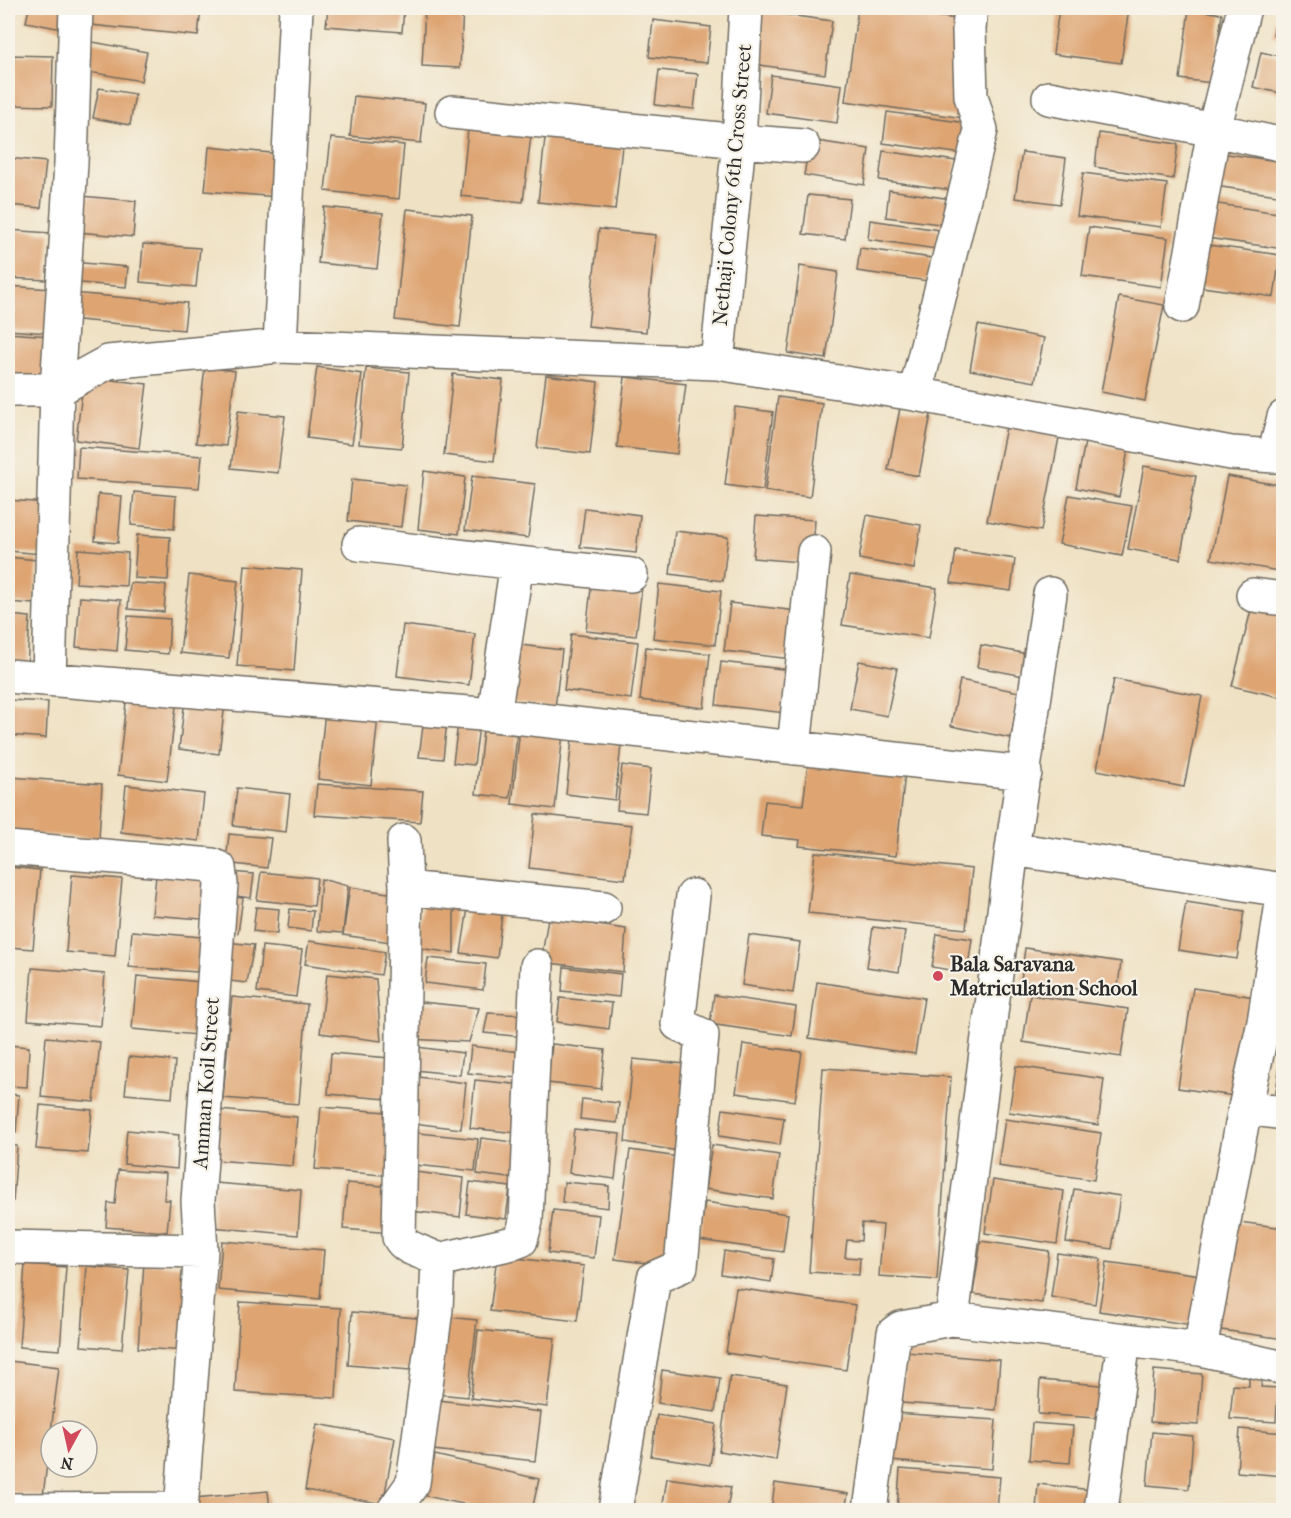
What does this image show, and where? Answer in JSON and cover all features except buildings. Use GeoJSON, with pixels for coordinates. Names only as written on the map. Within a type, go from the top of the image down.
{"type":"FeatureCollection","features":[{"type":"Feature","properties":{"kind":"street"},"geometry":{"type":"LineString","coordinates":[[50,679],[57,390],[71,163],[76,8]]}},
{"type":"Feature","properties":{"kind":"street"},"geometry":{"type":"LineString","coordinates":[[280,346],[296,8]]}},
{"type":"Feature","properties":{"kind":"street","name":"Nethaji Colony 6th Cross Street"},"geometry":{"type":"LineString","coordinates":[[717,363],[739,141],[746,8]]}},
{"type":"Feature","properties":{"kind":"street"},"geometry":{"type":"LineString","coordinates":[[915,394],[981,130],[971,96],[969,29],[971,8]]}},
{"type":"Feature","properties":{"kind":"street"},"geometry":{"type":"LineString","coordinates":[[1182,306],[1214,130],[1244,8]]}},
{"type":"Feature","properties":{"kind":"street"},"geometry":{"type":"LineString","coordinates":[[1049,98],[1284,145]]}},
{"type":"Feature","properties":{"kind":"street"},"geometry":{"type":"LineString","coordinates":[[452,112],[803,146]]}},
{"type":"Feature","properties":{"kind":"street"},"geometry":{"type":"LineString","coordinates":[[8,390],[57,390],[108,362],[280,346],[717,363],[915,394],[1231,453],[1274,456],[1284,417]]}},
{"type":"Feature","properties":{"kind":"street"},"geometry":{"type":"LineString","coordinates":[[359,544],[517,564],[631,575]]}},
{"type":"Feature","properties":{"kind":"street"},"geometry":{"type":"LineString","coordinates":[[794,748],[814,552]]}},
{"type":"Feature","properties":{"kind":"street"},"geometry":{"type":"LineString","coordinates":[[494,715],[517,564]]}},
{"type":"Feature","properties":{"kind":"street"},"geometry":{"type":"LineString","coordinates":[[952,1319],[1012,849],[1050,594]]}},
{"type":"Feature","properties":{"kind":"street"},"geometry":{"type":"LineString","coordinates":[[8,676],[494,715],[1025,773]]}},
{"type":"Feature","properties":{"kind":"street"},"geometry":{"type":"LineString","coordinates":[[404,841],[406,888],[399,1237],[402,1243],[410,1248],[431,1255],[438,1260],[513,1243],[521,1240],[524,1234],[537,966]]}},
{"type":"Feature","properties":{"kind":"street","name":"Amman Koil Street"},"geometry":{"type":"LineString","coordinates":[[8,848],[212,865],[219,868],[221,884],[198,1201],[201,1251],[181,1510]]}},
{"type":"Feature","properties":{"kind":"street"},"geometry":{"type":"LineString","coordinates":[[1012,849],[1284,890],[1264,1022],[1245,1108],[1200,1349]]}},
{"type":"Feature","properties":{"kind":"street"},"geometry":{"type":"LineString","coordinates":[[406,888],[604,908]]}},
{"type":"Feature","properties":{"kind":"street"},"geometry":{"type":"LineString","coordinates":[[615,1510],[654,1278],[681,1266],[702,1035],[678,1024],[693,896]]}},
{"type":"Feature","properties":{"kind":"street"},"geometry":{"type":"LineString","coordinates":[[1245,1108],[1284,1113]]}},
{"type":"Feature","properties":{"kind":"street"},"geometry":{"type":"LineString","coordinates":[[8,1247],[201,1251]]}},
{"type":"Feature","properties":{"kind":"street"},"geometry":{"type":"LineString","coordinates":[[394,1510],[413,1483],[436,1309],[438,1260]]}},
{"type":"Feature","properties":{"kind":"street"},"geometry":{"type":"LineString","coordinates":[[870,1510],[894,1333],[901,1328],[952,1319],[1200,1349],[1284,1368]]}},
{"type":"Feature","properties":{"kind":"street"},"geometry":{"type":"LineString","coordinates":[[1101,1510],[1124,1340]]}},
{"type":"Feature","properties":{"kind":"street"},"geometry":{"type":"LineString","coordinates":[[8,1510],[181,1510]]}},
{"type":"Feature","properties":{"kind":"place","name":"Bala Saravana Matriculation School"},"geometry":{"type":"Point","coordinates":[938,976]}}]}
